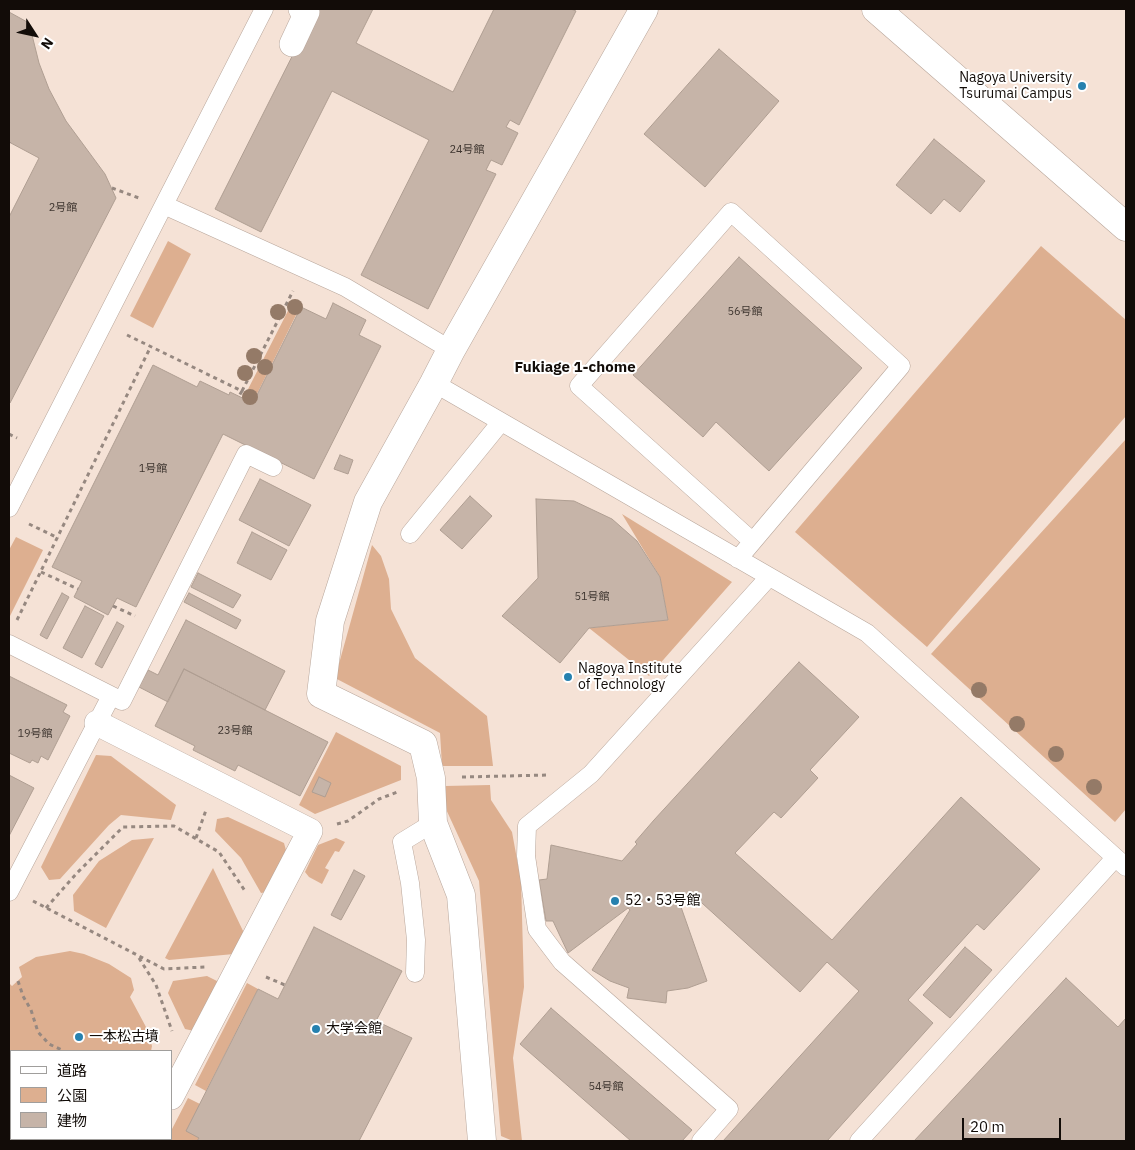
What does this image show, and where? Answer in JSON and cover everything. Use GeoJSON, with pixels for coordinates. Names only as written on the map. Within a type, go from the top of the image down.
{"type":"FeatureCollection","features":[{"type":"Feature","properties":{"kind":"street"},"geometry":{"type":"LineString","coordinates":[[297,9],[287,42],[306,12],[301,9]]}},
{"type":"Feature","properties":{"kind":"street"},"geometry":{"type":"LineString","coordinates":[[482,1141],[461,896],[433,823],[431,778],[423,744],[321,694],[330,622],[368,502],[451,350],[644,9]]}},
{"type":"Feature","properties":{"kind":"street"},"geometry":{"type":"LineString","coordinates":[[876,9],[1126,227]]}},
{"type":"Feature","properties":{"kind":"street"},"geometry":{"type":"LineString","coordinates":[[97,723],[310,831],[176,1087]]}},
{"type":"Feature","properties":{"kind":"lane"},"geometry":{"type":"LineString","coordinates":[[9,508],[264,9]]}},
{"type":"Feature","properties":{"kind":"lane"},"geometry":{"type":"LineString","coordinates":[[164,206],[345,287],[451,350]]}},
{"type":"Feature","properties":{"kind":"lane"},"geometry":{"type":"LineString","coordinates":[[738,559],[901,366],[731,212],[578,386],[752,541]]}},
{"type":"Feature","properties":{"kind":"lane"},"geometry":{"type":"LineString","coordinates":[[434,383],[867,633],[1121,862],[859,1141]]}},
{"type":"Feature","properties":{"kind":"lane"},"geometry":{"type":"LineString","coordinates":[[410,534],[501,422]]}},
{"type":"Feature","properties":{"kind":"lane"},"geometry":{"type":"LineString","coordinates":[[9,644],[122,701],[246,454],[273,467]]}},
{"type":"Feature","properties":{"kind":"lane"},"geometry":{"type":"LineString","coordinates":[[701,1141],[729,1109],[562,962],[537,929],[526,856],[527,826],[591,774],[769,577]]}},
{"type":"Feature","properties":{"kind":"lane"},"geometry":{"type":"LineString","coordinates":[[10,891],[111,696]]}},
{"type":"Feature","properties":{"kind":"lane"},"geometry":{"type":"LineString","coordinates":[[415,973],[416,940],[410,883],[402,842],[433,823]]}},
{"type":"Feature","properties":{"kind":"path"},"geometry":{"type":"LineString","coordinates":[[239,396],[304,268]]}},
{"type":"Feature","properties":{"kind":"path"},"geometry":{"type":"LineString","coordinates":[[17,621],[151,346],[242,390]]}},
{"type":"Feature","properties":{"kind":"path"},"geometry":{"type":"LineString","coordinates":[[25,522],[58,538]]}},
{"type":"Feature","properties":{"kind":"path"},"geometry":{"type":"LineString","coordinates":[[41,572],[78,589]]}},
{"type":"Feature","properties":{"kind":"path"},"geometry":{"type":"LineString","coordinates":[[453,777],[591,774]]}},
{"type":"Feature","properties":{"kind":"path"},"geometry":{"type":"LineString","coordinates":[[310,831],[348,821],[379,799],[403,790]]}},
{"type":"Feature","properties":{"kind":"path"},"geometry":{"type":"LineString","coordinates":[[46,908],[123,827],[174,826],[219,852],[264,919]]}},
{"type":"Feature","properties":{"kind":"path"},"geometry":{"type":"LineString","coordinates":[[10,891],[164,969],[240,965]]}},
{"type":"Feature","properties":{"kind":"path"},"geometry":{"type":"LineString","coordinates":[[138,957],[156,985],[178,1046],[176,1087]]}},
{"type":"Feature","properties":{"kind":"path"},"geometry":{"type":"LineString","coordinates":[[272,979],[285,985]]}},
{"type":"Feature","properties":{"kind":"path"},"geometry":{"type":"LineString","coordinates":[[18,981],[22,996],[31,1010],[38,1032],[49,1044],[62,1050]]}},
{"type":"Feature","properties":{"kind":"path"},"geometry":{"type":"LineString","coordinates":[[18,1141],[28,1141]]}},
{"type":"Feature","properties":{"kind":"green space"},"geometry":{"type":"Polygon","coordinates":[[[168,241],[191,254],[153,328],[130,316],[168,241]]]}},
{"type":"Feature","properties":{"kind":"green space"},"geometry":{"type":"Polygon","coordinates":[[[1041,246],[1126,320],[1126,416],[927,647],[795,532],[1041,246]]]}},
{"type":"Feature","properties":{"kind":"green space"},"geometry":{"type":"Polygon","coordinates":[[[293,301],[301,305],[253,402],[244,397],[293,301]]]}},
{"type":"Feature","properties":{"kind":"green space"},"geometry":{"type":"Polygon","coordinates":[[[1126,439],[1126,809],[1115,822],[931,654],[1126,439]]]}},
{"type":"Feature","properties":{"kind":"green space"},"geometry":{"type":"Polygon","coordinates":[[[622,514],[732,582],[649,676],[589,628],[668,620],[660,577],[622,514]]]}},
{"type":"Feature","properties":{"kind":"green space"},"geometry":{"type":"Polygon","coordinates":[[[16,537],[43,550],[9,618],[9,550],[16,537]]]}},
{"type":"Feature","properties":{"kind":"green space"},"geometry":{"type":"Polygon","coordinates":[[[372,545],[381,556],[389,579],[391,609],[415,658],[487,716],[493,766],[442,766],[440,733],[335,678],[372,545]]]}},
{"type":"Feature","properties":{"kind":"green space"},"geometry":{"type":"Polygon","coordinates":[[[336,732],[401,766],[401,780],[315,814],[299,805],[336,732]]]}},
{"type":"Feature","properties":{"kind":"green space"},"geometry":{"type":"Polygon","coordinates":[[[96,755],[111,756],[176,805],[171,820],[121,815],[109,825],[60,879],[49,880],[41,867],[96,755]]]}},
{"type":"Feature","properties":{"kind":"green space"},"geometry":{"type":"Polygon","coordinates":[[[490,785],[491,800],[512,832],[521,881],[524,987],[513,1058],[522,1141],[513,1141],[501,1136],[479,881],[445,807],[445,786],[490,785]]]}},
{"type":"Feature","properties":{"kind":"green space"},"geometry":{"type":"Polygon","coordinates":[[[228,817],[284,843],[287,854],[267,892],[261,893],[241,858],[215,831],[217,819],[228,817]]]}},
{"type":"Feature","properties":{"kind":"green space"},"geometry":{"type":"Polygon","coordinates":[[[154,838],[106,928],[74,911],[73,895],[99,861],[132,840],[154,838]]]}},
{"type":"Feature","properties":{"kind":"green space"},"geometry":{"type":"Polygon","coordinates":[[[336,838],[345,842],[339,852],[335,851],[325,868],[329,870],[322,884],[309,877],[305,872],[318,845],[336,838]]]}},
{"type":"Feature","properties":{"kind":"green space"},"geometry":{"type":"Polygon","coordinates":[[[213,868],[244,933],[234,954],[169,960],[165,958],[213,868]]]}},
{"type":"Feature","properties":{"kind":"green space","name":"一本松古墳"},"geometry":{"type":"Polygon","coordinates":[[[70,951],[84,954],[109,964],[131,978],[134,990],[130,997],[146,1027],[152,1046],[151,1050],[10,1050],[10,1114],[9,983],[12,986],[22,977],[19,967],[36,957],[70,951]]]}},
{"type":"Feature","properties":{"kind":"green space"},"geometry":{"type":"Polygon","coordinates":[[[207,976],[219,982],[194,1031],[185,1029],[168,993],[173,981],[207,976]]]}},
{"type":"Feature","properties":{"kind":"green space"},"geometry":{"type":"Polygon","coordinates":[[[247,983],[258,989],[206,1091],[195,1085],[247,983]]]}},
{"type":"Feature","properties":{"kind":"green space"},"geometry":{"type":"Polygon","coordinates":[[[188,1098],[200,1104],[199,1138],[197,1141],[167,1140],[172,1140],[172,1129],[188,1098]]]}},
{"type":"Feature","properties":{"kind":"building"},"geometry":{"type":"Polygon","coordinates":[[[316,9],[373,9],[356,43],[453,92],[494,9],[571,9],[576,11],[519,125],[510,120],[506,127],[518,133],[502,165],[491,160],[486,170],[496,174],[428,309],[361,275],[429,140],[332,91],[261,232],[215,209],[316,9]]]}},
{"type":"Feature","properties":{"kind":"building"},"geometry":{"type":"Polygon","coordinates":[[[9,12],[29,23],[39,63],[49,89],[66,121],[105,174],[116,198],[10,403],[9,217],[39,158],[9,142],[9,12]]]}},
{"type":"Feature","properties":{"kind":"building"},"geometry":{"type":"Polygon","coordinates":[[[719,49],[779,101],[705,187],[644,134],[719,49]]]}},
{"type":"Feature","properties":{"kind":"building"},"geometry":{"type":"Polygon","coordinates":[[[934,139],[985,181],[960,212],[944,199],[931,214],[896,185],[934,139]]]}},
{"type":"Feature","properties":{"kind":"building"},"geometry":{"type":"Polygon","coordinates":[[[739,257],[862,368],[769,471],[716,422],[703,437],[633,375],[739,257]]]}},
{"type":"Feature","properties":{"kind":"building"},"geometry":{"type":"Polygon","coordinates":[[[333,303],[366,320],[359,335],[381,346],[314,479],[223,434],[136,607],[117,598],[108,615],[74,597],[82,581],[52,567],[153,365],[197,387],[200,381],[229,395],[230,392],[253,403],[301,307],[326,319],[333,303]]]}},
{"type":"Feature","properties":{"kind":"building"},"geometry":{"type":"Polygon","coordinates":[[[340,455],[353,460],[348,474],[334,469],[340,455]]]}},
{"type":"Feature","properties":{"kind":"building"},"geometry":{"type":"Polygon","coordinates":[[[260,479],[311,505],[289,546],[239,520],[260,479]]]}},
{"type":"Feature","properties":{"kind":"building"},"geometry":{"type":"Polygon","coordinates":[[[470,496],[492,516],[462,549],[440,530],[470,496]]]}},
{"type":"Feature","properties":{"kind":"building"},"geometry":{"type":"Polygon","coordinates":[[[536,499],[574,501],[612,519],[637,541],[660,577],[668,620],[589,628],[560,663],[502,616],[538,578],[536,499]]]}},
{"type":"Feature","properties":{"kind":"building"},"geometry":{"type":"Polygon","coordinates":[[[252,532],[287,550],[271,580],[237,563],[252,532]]]}},
{"type":"Feature","properties":{"kind":"building"},"geometry":{"type":"Polygon","coordinates":[[[198,573],[241,595],[233,608],[191,587],[198,573]]]}},
{"type":"Feature","properties":{"kind":"building"},"geometry":{"type":"Polygon","coordinates":[[[62,593],[69,597],[47,639],[40,635],[62,593]]]}},
{"type":"Feature","properties":{"kind":"building"},"geometry":{"type":"Polygon","coordinates":[[[189,593],[241,620],[236,629],[184,602],[189,593]]]}},
{"type":"Feature","properties":{"kind":"building"},"geometry":{"type":"Polygon","coordinates":[[[85,606],[104,616],[82,658],[63,648],[85,606]]]}},
{"type":"Feature","properties":{"kind":"building"},"geometry":{"type":"Polygon","coordinates":[[[186,620],[285,671],[265,710],[184,669],[168,702],[139,687],[148,670],[158,675],[186,620]]]}},
{"type":"Feature","properties":{"kind":"building"},"geometry":{"type":"Polygon","coordinates":[[[117,622],[124,626],[102,668],[95,664],[117,622]]]}},
{"type":"Feature","properties":{"kind":"building","name":"52・53号館"},"geometry":{"type":"Polygon","coordinates":[[[799,662],[859,717],[810,770],[818,778],[781,818],[774,812],[735,853],[832,940],[961,797],[1040,869],[984,930],[977,924],[908,1000],[933,1023],[827,1141],[723,1141],[859,991],[827,962],[800,992],[692,894],[681,907],[707,981],[688,988],[667,991],[666,1003],[627,998],[629,988],[610,981],[592,970],[630,910],[628,908],[568,953],[553,921],[546,921],[539,880],[547,879],[551,845],[622,861],[654,820],[799,662]]]}},
{"type":"Feature","properties":{"kind":"building"},"geometry":{"type":"Polygon","coordinates":[[[184,669],[328,742],[300,796],[238,765],[235,771],[193,750],[195,746],[155,726],[184,669]]]}},
{"type":"Feature","properties":{"kind":"building"},"geometry":{"type":"Polygon","coordinates":[[[9,676],[67,705],[63,712],[70,716],[48,760],[41,756],[38,763],[32,760],[30,763],[9,753],[9,676]]]}},
{"type":"Feature","properties":{"kind":"building"},"geometry":{"type":"Polygon","coordinates":[[[9,775],[34,788],[9,836],[9,775]]]}},
{"type":"Feature","properties":{"kind":"building"},"geometry":{"type":"Polygon","coordinates":[[[319,777],[331,783],[325,797],[312,792],[319,777]]]}},
{"type":"Feature","properties":{"kind":"building"},"geometry":{"type":"Polygon","coordinates":[[[354,870],[365,876],[341,920],[331,915],[354,870]]]}},
{"type":"Feature","properties":{"kind":"building","name":"大学会館"},"geometry":{"type":"Polygon","coordinates":[[[314,927],[402,971],[376,1021],[412,1038],[359,1141],[197,1141],[199,1138],[186,1131],[258,989],[278,999],[314,927]]]}},
{"type":"Feature","properties":{"kind":"building"},"geometry":{"type":"Polygon","coordinates":[[[965,947],[992,970],[950,1018],[923,995],[965,947]]]}},
{"type":"Feature","properties":{"kind":"building"},"geometry":{"type":"Polygon","coordinates":[[[1066,978],[1118,1027],[1126,1018],[1126,1141],[914,1141],[1066,978]]]}},
{"type":"Feature","properties":{"kind":"building"},"geometry":{"type":"Polygon","coordinates":[[[551,1008],[692,1130],[682,1141],[631,1141],[520,1044],[551,1008]]]}},
{"type":"Feature","properties":{"kind":"place","name":"Nagoya University Tsurumai Campus"},"geometry":{"type":"Point","coordinates":[1082,86]}},
{"type":"Feature","properties":{"kind":"place","name":"Nagoya Institute of Technology"},"geometry":{"type":"Point","coordinates":[568,677]}},
{"type":"Feature","properties":{"kind":"place","name":"52・53号館"},"geometry":{"type":"Point","coordinates":[615,901]}},
{"type":"Feature","properties":{"kind":"place","name":"大学会館"},"geometry":{"type":"Point","coordinates":[316,1029]}},
{"type":"Feature","properties":{"kind":"place","name":"一本松古墳"},"geometry":{"type":"Point","coordinates":[79,1037]}},
{"type":"Feature","properties":{"kind":"district","name":"Fukiage 1-chome"},"geometry":{"type":"Point","coordinates":[575,368]}}]}
